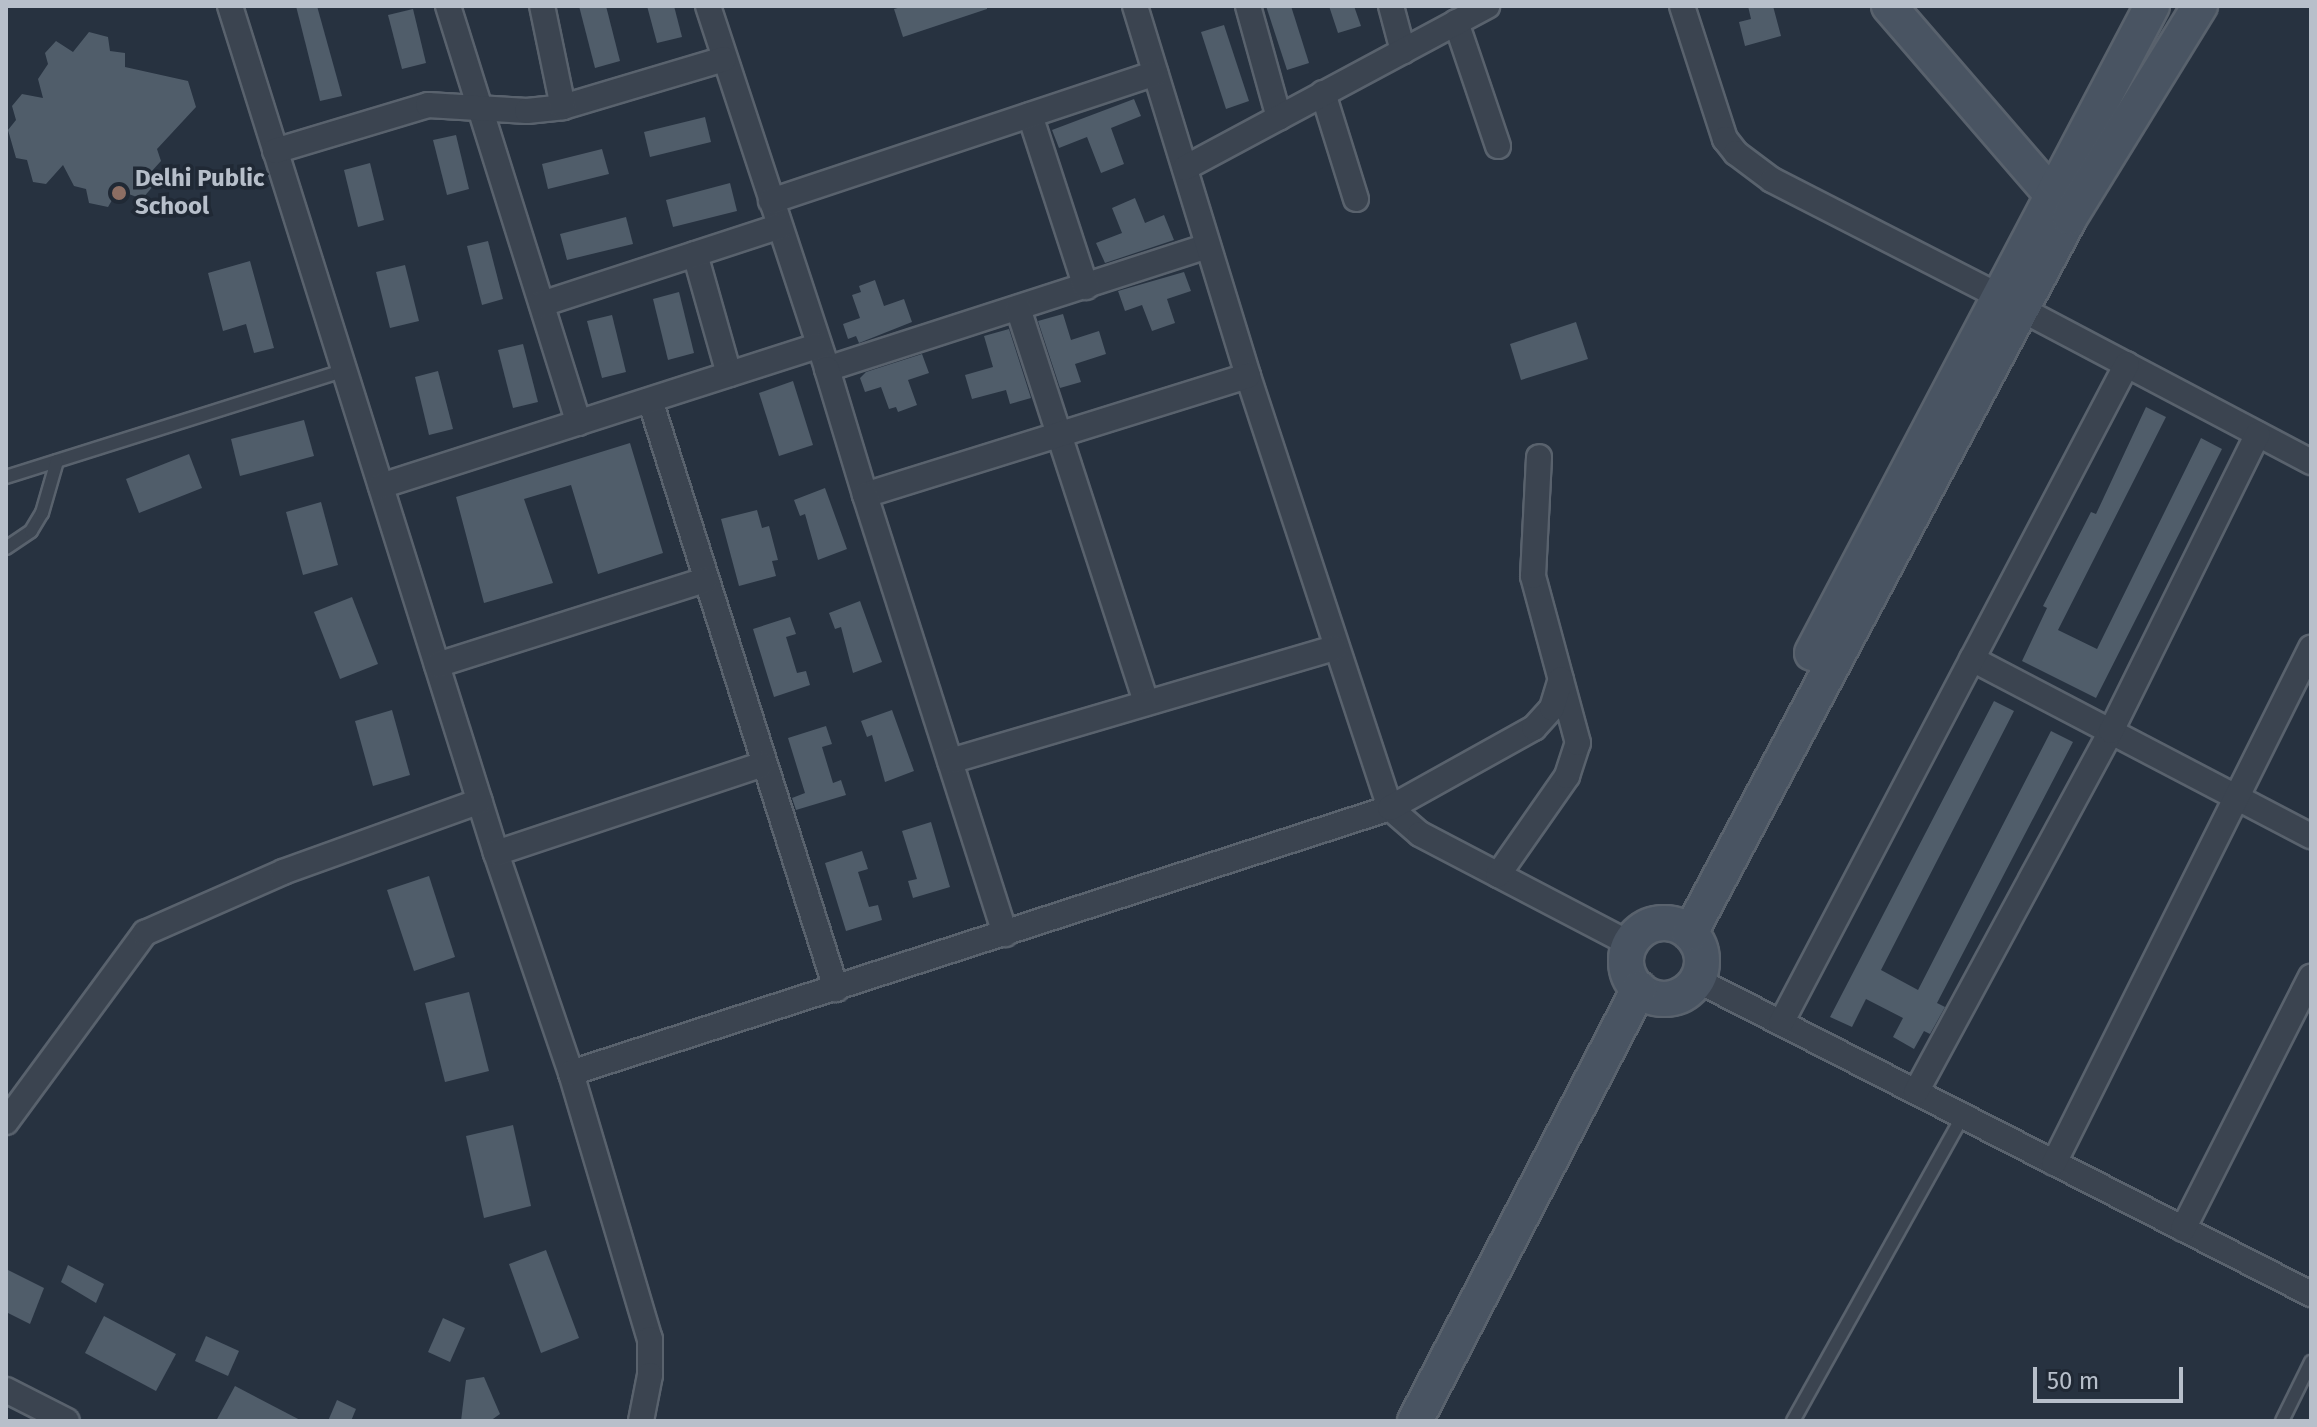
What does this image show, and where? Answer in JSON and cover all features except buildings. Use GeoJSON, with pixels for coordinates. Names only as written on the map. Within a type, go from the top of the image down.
{"type":"FeatureCollection","features":[{"type":"Feature","properties":{"kind":"main road"},"geometry":{"type":"LineString","coordinates":[[1889,6],[2061,206]]}},
{"type":"Feature","properties":{"kind":"main road"},"geometry":{"type":"LineString","coordinates":[[1681,928],[2061,206],[2152,6]]}},
{"type":"Feature","properties":{"kind":"main road"},"geometry":{"type":"LineString","coordinates":[[2061,206],[2200,6]]}},
{"type":"Feature","properties":{"kind":"main road"},"geometry":{"type":"LineString","coordinates":[[1681,928],[1700,950],[1697,980],[1679,995],[1648,994],[1628,973],[1630,944],[1641,931],[1681,928]]}},
{"type":"Feature","properties":{"kind":"main road"},"geometry":{"type":"LineString","coordinates":[[1415,1421],[1648,994]]}},
{"type":"Feature","properties":{"kind":"main road"},"geometry":{"type":"LineString","coordinates":[[1438,1421],[1648,994]]}},
{"type":"Feature","properties":{"kind":"street"},"geometry":{"type":"LineString","coordinates":[[230,6],[496,853],[571,1073],[650,1339],[650,1375],[641,1421]]}},
{"type":"Feature","properties":{"kind":"street"},"geometry":{"type":"LineString","coordinates":[[448,6],[482,105],[579,423]]}},
{"type":"Feature","properties":{"kind":"street"},"geometry":{"type":"LineString","coordinates":[[542,6],[563,107]]}},
{"type":"Feature","properties":{"kind":"street"},"geometry":{"type":"LineString","coordinates":[[708,6],[827,369],[1005,934]]}},
{"type":"Feature","properties":{"kind":"street"},"geometry":{"type":"LineString","coordinates":[[1135,6],[1248,376],[1390,808],[1420,834],[1630,944]]}},
{"type":"Feature","properties":{"kind":"street"},"geometry":{"type":"LineString","coordinates":[[1248,6],[1279,118]]}},
{"type":"Feature","properties":{"kind":"street"},"geometry":{"type":"LineString","coordinates":[[1391,6],[1403,51]]}},
{"type":"Feature","properties":{"kind":"street"},"geometry":{"type":"LineString","coordinates":[[1682,6],[1725,139],[1736,153],[1772,180],[2311,462]]}},
{"type":"Feature","properties":{"kind":"street"},"geometry":{"type":"LineString","coordinates":[[1185,168],[1403,51],[1469,12],[1498,146]]}},
{"type":"Feature","properties":{"kind":"street"},"geometry":{"type":"LineString","coordinates":[[275,151],[428,105],[482,105],[527,111],[563,107],[724,59]]}},
{"type":"Feature","properties":{"kind":"street"},"geometry":{"type":"LineString","coordinates":[[771,201],[1155,73]]}},
{"type":"Feature","properties":{"kind":"street"},"geometry":{"type":"LineString","coordinates":[[1323,93],[1356,199]]}},
{"type":"Feature","properties":{"kind":"street"},"geometry":{"type":"LineString","coordinates":[[1030,115],[1086,287]]}},
{"type":"Feature","properties":{"kind":"street"},"geometry":{"type":"LineString","coordinates":[[542,304],[780,226]]}},
{"type":"Feature","properties":{"kind":"street"},"geometry":{"type":"LineString","coordinates":[[827,369],[1207,246]]}},
{"type":"Feature","properties":{"kind":"street"},"geometry":{"type":"LineString","coordinates":[[695,254],[729,374]]}},
{"type":"Feature","properties":{"kind":"street"},"geometry":{"type":"LineString","coordinates":[[1018,308],[1056,434],[1146,703]]}},
{"type":"Feature","properties":{"kind":"street"},"geometry":{"type":"LineString","coordinates":[[381,486],[819,345]]}},
{"type":"Feature","properties":{"kind":"street"},"geometry":{"type":"LineString","coordinates":[[1781,1023],[2127,364]]}},
{"type":"Feature","properties":{"kind":"street"},"geometry":{"type":"LineString","coordinates":[[865,495],[1248,376]]}},
{"type":"Feature","properties":{"kind":"street"},"geometry":{"type":"LineString","coordinates":[[650,400],[761,765],[836,989]]}},
{"type":"Feature","properties":{"kind":"street"},"geometry":{"type":"LineString","coordinates":[[1916,1092],[2111,731],[2258,434]]}},
{"type":"Feature","properties":{"kind":"street"},"geometry":{"type":"LineString","coordinates":[[1498,875],[1576,757],[1576,734],[1533,576],[1539,457]]}},
{"type":"Feature","properties":{"kind":"street"},"geometry":{"type":"LineString","coordinates":[[437,665],[705,580]]}},
{"type":"Feature","properties":{"kind":"street"},"geometry":{"type":"LineString","coordinates":[[950,761],[1335,648]]}},
{"type":"Feature","properties":{"kind":"street"},"geometry":{"type":"LineString","coordinates":[[2054,1163],[2311,648]]}},
{"type":"Feature","properties":{"kind":"street"},"geometry":{"type":"LineString","coordinates":[[1972,659],[2311,836]]}},
{"type":"Feature","properties":{"kind":"street"},"geometry":{"type":"LineString","coordinates":[[571,1073],[1390,808],[1534,728],[1552,708],[1561,679]]}},
{"type":"Feature","properties":{"kind":"street"},"geometry":{"type":"LineString","coordinates":[[496,853],[761,765]]}},
{"type":"Feature","properties":{"kind":"street"},"geometry":{"type":"LineString","coordinates":[[6,1122],[145,933],[283,872],[480,801]]}},
{"type":"Feature","properties":{"kind":"street"},"geometry":{"type":"LineString","coordinates":[[2183,1229],[2311,977]]}},
{"type":"Feature","properties":{"kind":"street"},"geometry":{"type":"LineString","coordinates":[[1697,980],[2310,1293]]}},
{"type":"Feature","properties":{"kind":"street"},"geometry":{"type":"LineString","coordinates":[[6,1390],[38,1414],[67,1421]]}},
{"type":"Feature","properties":{"kind":"lane"},"geometry":{"type":"LineString","coordinates":[[6,477],[345,370]]}},
{"type":"Feature","properties":{"kind":"lane"},"geometry":{"type":"LineString","coordinates":[[6,548],[31,531],[42,513],[57,461]]}},
{"type":"Feature","properties":{"kind":"lane"},"geometry":{"type":"LineString","coordinates":[[1793,1421],[1963,1116]]}},
{"type":"Feature","properties":{"kind":"lane"},"geometry":{"type":"LineString","coordinates":[[2282,1421],[2311,1362]]}},
{"type":"Feature","properties":{"kind":"place","name":"Delhi Public School"},"geometry":{"type":"Point","coordinates":[119,193]}}]}
